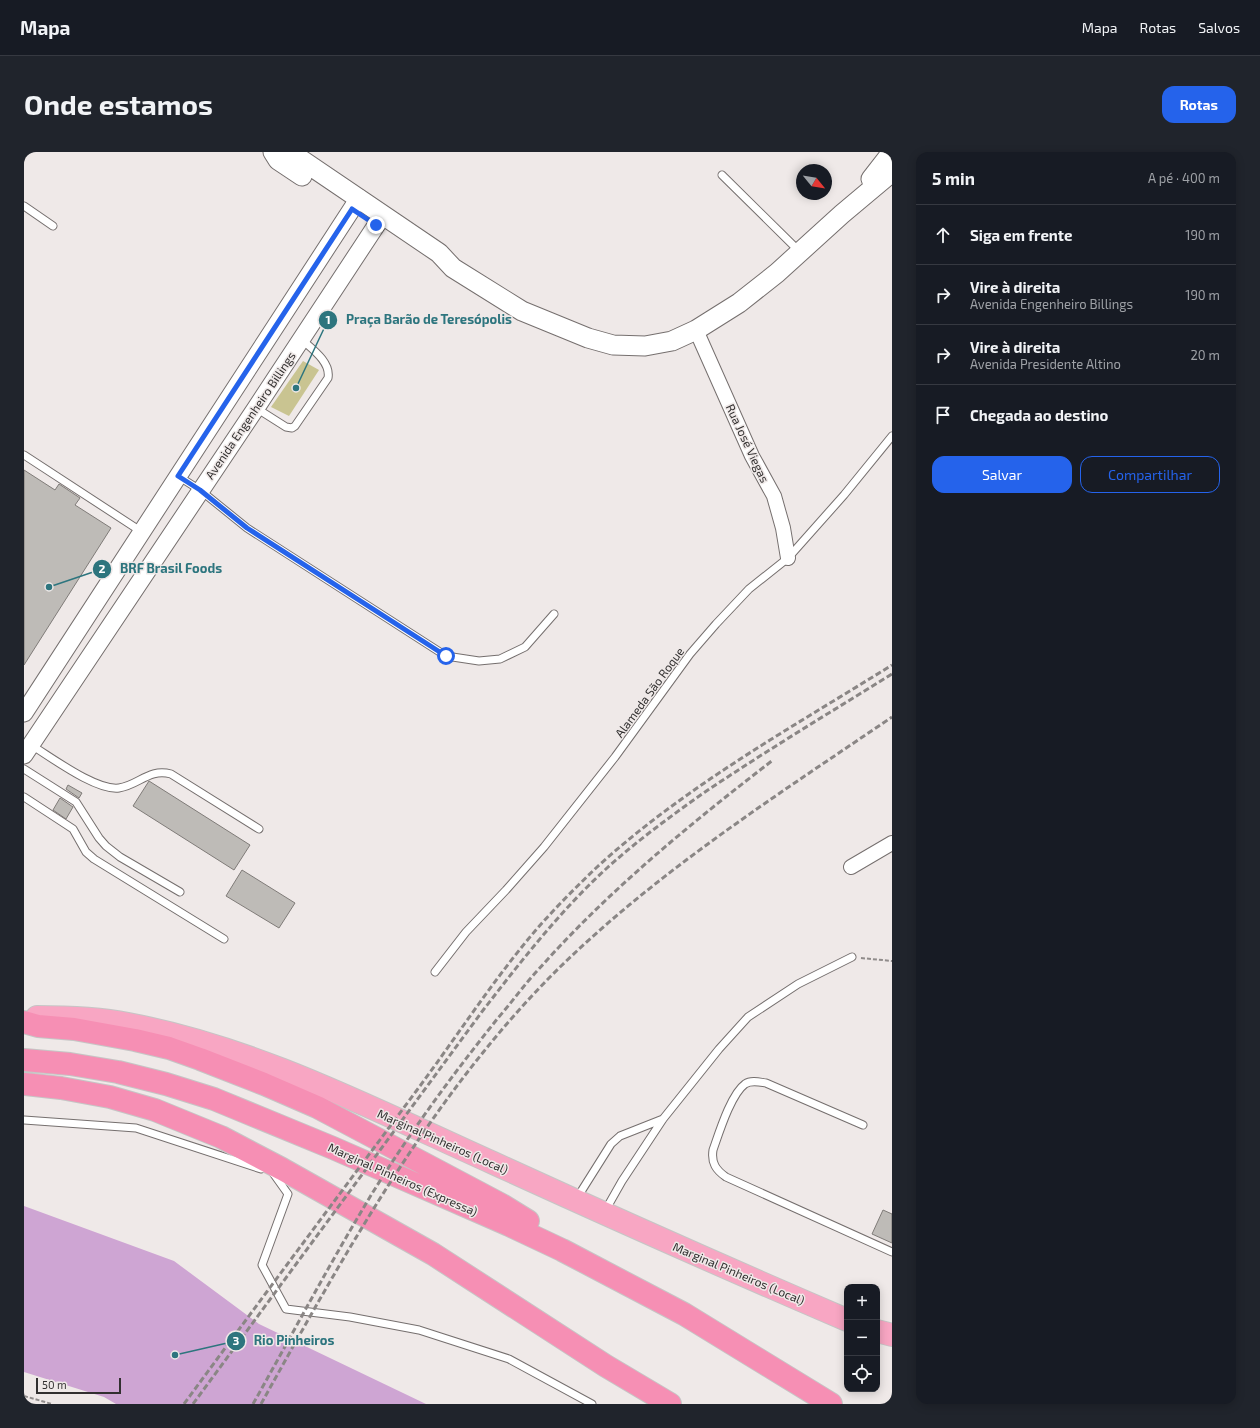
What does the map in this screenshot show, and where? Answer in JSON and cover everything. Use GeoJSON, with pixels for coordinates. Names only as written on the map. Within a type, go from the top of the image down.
{"type":"FeatureCollection","features":[{"type":"Feature","properties":{"kind":"highway","name":"Marginal Pinheiros (Local)"},"geometry":{"type":"LineString","coordinates":[[24,1017],[78,1017],[127,1024],[183,1036],[246,1056],[320,1084],[603,1213],[844,1319]]}},
{"type":"Feature","properties":{"kind":"highway"},"geometry":{"type":"LineString","coordinates":[[24,1022],[38,1026],[74,1029],[169,1048],[264,1084],[317,1107],[502,1205],[542,1230],[551,1237],[562,1250]]}},
{"type":"Feature","properties":{"kind":"highway","name":"Marginal Pinheiros (Expressa)"},"geometry":{"type":"LineString","coordinates":[[24,1060],[70,1064],[118,1072],[166,1084],[214,1099],[333,1148],[562,1250],[684,1314],[830,1404]]}},
{"type":"Feature","properties":{"kind":"highway"},"geometry":{"type":"LineString","coordinates":[[24,1084],[61,1088],[110,1097],[155,1110],[221,1137],[289,1173],[433,1254],[606,1366],[670,1404]]}},
{"type":"Feature","properties":{"kind":"highway"},"geometry":{"type":"LineString","coordinates":[[880,1332],[892,1335]]}},
{"type":"Feature","properties":{"kind":"main road"},"geometry":{"type":"LineString","coordinates":[[272,152],[278,160],[355,204],[379,220],[432,263],[453,268],[522,312],[588,338],[614,345],[645,346],[672,341],[696,330],[739,303],[777,273],[842,214],[892,172]]}},
{"type":"Feature","properties":{"kind":"main road"},"geometry":{"type":"LineString","coordinates":[[290,152],[355,204]]}},
{"type":"Feature","properties":{"kind":"main road"},"geometry":{"type":"LineString","coordinates":[[842,214],[892,152]]}},
{"type":"Feature","properties":{"kind":"street"},"geometry":{"type":"LineString","coordinates":[[24,713],[355,204]]}},
{"type":"Feature","properties":{"kind":"street","name":"Avenida Engenheiro Billings"},"geometry":{"type":"LineString","coordinates":[[26,750],[256,408],[379,220]]}},
{"type":"Feature","properties":{"kind":"street","name":"Rua José Viegas"},"geometry":{"type":"LineString","coordinates":[[696,330],[752,456],[774,496],[783,528],[788,558]]}},
{"type":"Feature","properties":{"kind":"street"},"geometry":{"type":"LineString","coordinates":[[251,365],[273,381]]}},
{"type":"Feature","properties":{"kind":"street"},"geometry":{"type":"LineString","coordinates":[[51,672],[70,685]]}},
{"type":"Feature","properties":{"kind":"street"},"geometry":{"type":"LineString","coordinates":[[850,867],[892,843]]}},
{"type":"Feature","properties":{"kind":"lane"},"geometry":{"type":"LineString","coordinates":[[722,175],[800,252]]}},
{"type":"Feature","properties":{"kind":"lane"},"geometry":{"type":"LineString","coordinates":[[24,206],[53,226]]}},
{"type":"Feature","properties":{"kind":"lane"},"geometry":{"type":"LineString","coordinates":[[256,408],[286,427],[292,428],[295,426],[328,378],[328,369],[325,363],[301,338]]}},
{"type":"Feature","properties":{"kind":"lane","name":"Alameda São Roque"},"geometry":{"type":"LineString","coordinates":[[435,972],[466,932],[544,847],[615,757],[690,654],[716,624],[750,589],[788,558],[844,495],[892,436]]}},
{"type":"Feature","properties":{"kind":"lane"},"geometry":{"type":"LineString","coordinates":[[24,455],[142,532]]}},
{"type":"Feature","properties":{"kind":"lane"},"geometry":{"type":"LineString","coordinates":[[178,476],[200,490],[247,528],[446,656],[479,661],[500,659],[525,647],[554,614]]}},
{"type":"Feature","properties":{"kind":"lane"},"geometry":{"type":"LineString","coordinates":[[26,750],[101,786],[110,788],[126,787],[152,774],[172,774],[259,829]]}},
{"type":"Feature","properties":{"kind":"lane"},"geometry":{"type":"LineString","coordinates":[[24,769],[76,802],[99,838],[106,846],[120,857],[180,892]]}},
{"type":"Feature","properties":{"kind":"lane"},"geometry":{"type":"LineString","coordinates":[[24,797],[72,829],[86,852],[94,859],[224,939]]}},
{"type":"Feature","properties":{"kind":"lane"},"geometry":{"type":"LineString","coordinates":[[603,1213],[622,1181],[663,1119],[719,1049],[748,1017],[798,984],[852,957]]}},
{"type":"Feature","properties":{"kind":"lane"},"geometry":{"type":"LineString","coordinates":[[863,1125],[766,1083],[752,1082],[745,1084],[738,1091],[730,1106],[713,1150],[712,1158],[714,1167],[726,1177],[892,1252]]}},
{"type":"Feature","properties":{"kind":"lane"},"geometry":{"type":"LineString","coordinates":[[575,1200],[611,1144],[620,1136],[663,1119]]}},
{"type":"Feature","properties":{"kind":"lane"},"geometry":{"type":"LineString","coordinates":[[24,1120],[136,1128],[274,1173],[288,1194],[262,1265],[286,1309],[419,1330],[509,1359],[592,1404]]}},
{"type":"Feature","properties":{"kind":"path"},"geometry":{"type":"LineString","coordinates":[[852,957],[892,961]]}},
{"type":"Feature","properties":{"kind":"path"},"geometry":{"type":"LineString","coordinates":[[24,1396],[52,1404]]}},
{"type":"Feature","properties":{"kind":"shaded area"},"geometry":{"type":"Polygon","coordinates":[[[303,361],[319,370],[289,416],[271,407],[303,361]]]}},
{"type":"Feature","properties":{"kind":"shaded area"},"geometry":{"type":"Polygon","coordinates":[[[24,1206],[174,1261],[259,1324],[426,1404],[116,1404],[104,1397],[24,1372],[24,1206]]]}},
{"type":"Feature","properties":{"kind":"building"},"geometry":{"type":"Polygon","coordinates":[[[24,470],[55,490],[59,484],[80,498],[75,505],[111,528],[24,665],[24,470]]]}},
{"type":"Feature","properties":{"kind":"building"},"geometry":{"type":"Polygon","coordinates":[[[149,781],[250,845],[234,870],[133,806],[149,781]]]}},
{"type":"Feature","properties":{"kind":"building"},"geometry":{"type":"Polygon","coordinates":[[[68,785],[82,793],[79,798],[66,789],[68,785]]]}},
{"type":"Feature","properties":{"kind":"building"},"geometry":{"type":"Polygon","coordinates":[[[60,798],[73,807],[66,819],[53,810],[60,798]]]}},
{"type":"Feature","properties":{"kind":"building"},"geometry":{"type":"Polygon","coordinates":[[[242,870],[295,903],[279,928],[226,896],[242,870]]]}},
{"type":"Feature","properties":{"kind":"building"},"geometry":{"type":"Polygon","coordinates":[[[883,1210],[892,1214],[892,1243],[872,1234],[883,1210]]]}},
{"type":"Feature","properties":{"kind":"railway"},"geometry":{"type":"LineString","coordinates":[[184,1404],[417,1090],[507,965],[557,906],[596,868],[665,811],[739,760],[892,665]]}},
{"type":"Feature","properties":{"kind":"railway"},"geometry":{"type":"LineString","coordinates":[[193,1404],[484,1009],[527,954],[590,884],[655,828],[692,801],[774,747],[892,674]]}},
{"type":"Feature","properties":{"kind":"railway"},"geometry":{"type":"LineString","coordinates":[[261,1404],[357,1236],[426,1128],[464,1076],[505,1026],[548,979],[587,941],[670,872],[758,808],[892,717]]}},
{"type":"Feature","properties":{"kind":"railway"},"geometry":{"type":"LineString","coordinates":[[253,1404],[373,1192],[433,1103],[498,1018],[565,941],[621,886],[711,809],[773,760]]}},
{"type":"Feature","properties":{"kind":"place","name":"Praça Barão de Teresópolis"},"geometry":{"type":"Point","coordinates":[296,388]}},
{"type":"Feature","properties":{"kind":"place","name":"BRF Brasil Foods"},"geometry":{"type":"Point","coordinates":[49,587]}},
{"type":"Feature","properties":{"kind":"place","name":"Rio Pinheiros"},"geometry":{"type":"Point","coordinates":[175,1355]}},
{"type":"Feature","properties":{"kind":"route"},"geometry":{"type":"LineString","coordinates":[[376,225],[352,209],[178,476],[200,490],[247,528],[446,656]]}}]}
